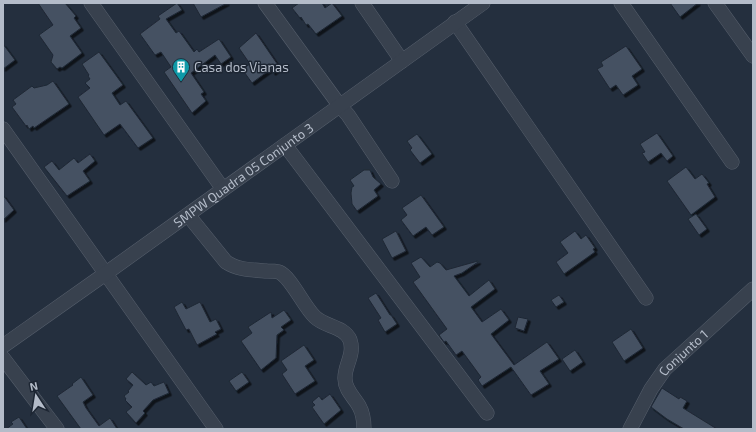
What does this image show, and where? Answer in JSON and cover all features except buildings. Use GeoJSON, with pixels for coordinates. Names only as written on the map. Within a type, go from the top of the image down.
{"type":"FeatureCollection","features":[{"type":"Feature","properties":{"kind":"street"},"geometry":{"type":"LineString","coordinates":[[91,3],[223,189]]}},
{"type":"Feature","properties":{"kind":"street"},"geometry":{"type":"LineString","coordinates":[[266,3],[348,115],[392,181]]}},
{"type":"Feature","properties":{"kind":"street"},"geometry":{"type":"LineString","coordinates":[[362,3],[402,61]]}},
{"type":"Feature","properties":{"kind":"street","name":"SMPW Quadra 05 Conjunto 3"},"geometry":{"type":"LineString","coordinates":[[3,346],[483,3]]}},
{"type":"Feature","properties":{"kind":"street"},"geometry":{"type":"LineString","coordinates":[[621,3],[732,162]]}},
{"type":"Feature","properties":{"kind":"street"},"geometry":{"type":"LineString","coordinates":[[716,3],[753,56]]}},
{"type":"Feature","properties":{"kind":"street"},"geometry":{"type":"LineString","coordinates":[[455,22],[646,298]]}},
{"type":"Feature","properties":{"kind":"street"},"geometry":{"type":"LineString","coordinates":[[3,129],[216,429]]}},
{"type":"Feature","properties":{"kind":"street"},"geometry":{"type":"LineString","coordinates":[[284,145],[487,413]]}},
{"type":"Feature","properties":{"kind":"street"},"geometry":{"type":"LineString","coordinates":[[188,215],[226,262],[232,266],[245,269],[279,272],[286,277],[316,318],[346,334],[350,341],[351,347],[344,380],[361,410],[364,418],[364,429]]}},
{"type":"Feature","properties":{"kind":"street","name":"Conjunto 1"},"geometry":{"type":"LineString","coordinates":[[630,429],[651,389],[665,369],[753,289]]}},
{"type":"Feature","properties":{"kind":"street"},"geometry":{"type":"LineString","coordinates":[[3,358],[57,429]]}},
{"type":"Feature","properties":{"kind":"place","name":"Casa dos Vianas"},"geometry":{"type":"Point","coordinates":[181,82]}}]}
